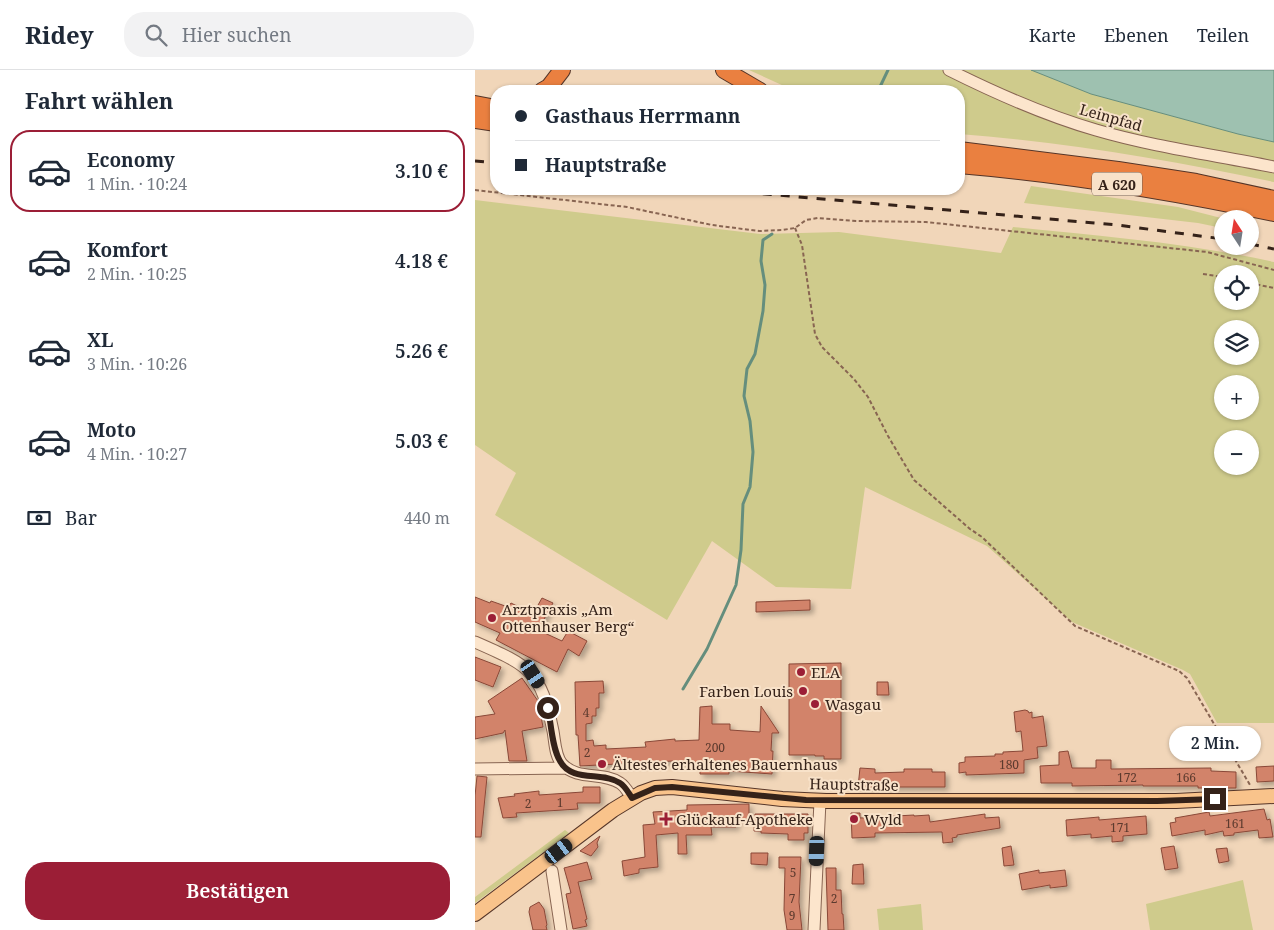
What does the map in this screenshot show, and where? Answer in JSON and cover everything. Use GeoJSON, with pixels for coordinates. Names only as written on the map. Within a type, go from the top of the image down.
{"type":"FeatureCollection","features":[{"type":"Feature","properties":{"kind":"highway"},"geometry":{"type":"LineString","coordinates":[[551,85],[562,70]]}},
{"type":"Feature","properties":{"kind":"highway"},"geometry":{"type":"LineString","coordinates":[[723,70],[750,85]]}},
{"type":"Feature","properties":{"kind":"highway"},"geometry":{"type":"LineString","coordinates":[[475,104],[490,103]]}},
{"type":"Feature","properties":{"kind":"highway"},"geometry":{"type":"LineString","coordinates":[[475,104],[490,107]]}},
{"type":"Feature","properties":{"kind":"highway","name":"A 620"},"geometry":{"type":"LineString","coordinates":[[965,151],[1119,170],[1196,182],[1274,199]]}},
{"type":"Feature","properties":{"kind":"highway","name":"A 620"},"geometry":{"type":"LineString","coordinates":[[965,166],[1043,174],[1189,195],[1274,213]]}},
{"type":"Feature","properties":{"kind":"main road","name":"Hauptstraße"},"geometry":{"type":"LineString","coordinates":[[475,914],[632,798],[655,788],[672,787],[820,801],[1176,801],[1274,796]]}},
{"type":"Feature","properties":{"kind":"street","name":"Leinpfad"},"geometry":{"type":"LineString","coordinates":[[949,70],[1009,99],[1096,130],[1139,141],[1274,167]]}},
{"type":"Feature","properties":{"kind":"street"},"geometry":{"type":"LineString","coordinates":[[475,642],[507,656],[533,674],[542,689],[548,708],[560,762],[566,768],[573,773],[606,778],[620,783],[632,798]]}},
{"type":"Feature","properties":{"kind":"street"},"geometry":{"type":"LineString","coordinates":[[475,769],[566,768]]}},
{"type":"Feature","properties":{"kind":"street"},"geometry":{"type":"LineString","coordinates":[[815,930],[820,801]]}},
{"type":"Feature","properties":{"kind":"street"},"geometry":{"type":"LineString","coordinates":[[551,871],[561,930]]}},
{"type":"Feature","properties":{"kind":"path"},"geometry":{"type":"LineString","coordinates":[[475,190],[490,192]]}},
{"type":"Feature","properties":{"kind":"path"},"geometry":{"type":"LineString","coordinates":[[520,195],[627,207],[712,225],[759,231],[795,228],[806,220],[818,218],[856,221],[926,222],[1207,252],[1274,270]]}},
{"type":"Feature","properties":{"kind":"path"},"geometry":{"type":"LineString","coordinates":[[795,228],[802,245],[815,334],[822,348],[854,379],[868,397],[914,480],[970,529],[982,537],[1075,626],[1179,670],[1187,678],[1215,724],[1252,788],[1254,797]]}},
{"type":"Feature","properties":{"kind":"path"},"geometry":{"type":"LineString","coordinates":[[1203,274],[1214,276]]}},
{"type":"Feature","properties":{"kind":"path"},"geometry":{"type":"LineString","coordinates":[[1259,285],[1274,288]]}},
{"type":"Feature","properties":{"kind":"shaded area"},"geometry":{"type":"Polygon","coordinates":[[[749,70],[1031,70],[1091,94],[1274,142],[1274,182],[1196,166],[1117,153],[999,137],[965,134],[965,85],[782,85],[749,70]]]}},
{"type":"Feature","properties":{"kind":"shaded area"},"geometry":{"type":"Polygon","coordinates":[[[1031,70],[1274,70],[1274,142],[1091,94],[1031,70]]]}},
{"type":"Feature","properties":{"kind":"shaded area"},"geometry":{"type":"Polygon","coordinates":[[[1031,186],[1178,207],[1214,216],[1214,226],[1198,223],[1024,203],[1031,186]]]}},
{"type":"Feature","properties":{"kind":"shaded area"},"geometry":{"type":"Polygon","coordinates":[[[475,200],[760,234],[839,232],[1001,253],[1013,227],[1177,245],[1214,251],[1214,255],[1242,255],[1274,262],[1274,723],[1217,723],[1190,674],[1072,622],[987,546],[865,487],[851,589],[776,587],[712,541],[667,620],[495,515],[516,473],[475,445],[475,200]]]}},
{"type":"Feature","properties":{"kind":"shaded area"},"geometry":{"type":"Polygon","coordinates":[[[565,830],[569,833],[475,903],[475,897],[565,830]]]}},
{"type":"Feature","properties":{"kind":"shaded area"},"geometry":{"type":"Polygon","coordinates":[[[1243,880],[1253,930],[1150,930],[1146,904],[1243,880]]]}},
{"type":"Feature","properties":{"kind":"shaded area"},"geometry":{"type":"Polygon","coordinates":[[[921,904],[923,930],[879,930],[877,909],[921,904]]]}},
{"type":"Feature","properties":{"kind":"building"},"geometry":{"type":"Polygon","coordinates":[[[475,597],[508,607],[511,603],[533,614],[542,598],[553,603],[538,630],[562,641],[568,631],[587,641],[579,656],[568,649],[557,672],[496,640],[500,633],[475,622],[475,597]]]}},
{"type":"Feature","properties":{"kind":"building"},"geometry":{"type":"Polygon","coordinates":[[[810,600],[810,610],[756,612],[756,602],[810,600]]]}},
{"type":"Feature","properties":{"kind":"building"},"geometry":{"type":"Polygon","coordinates":[[[475,657],[501,667],[493,687],[475,680],[475,657]]]}},
{"type":"Feature","properties":{"kind":"building","name":"Wasgau"},"geometry":{"type":"Polygon","coordinates":[[[841,663],[841,759],[824,759],[824,756],[815,755],[789,755],[789,664],[841,663]]]}},
{"type":"Feature","properties":{"kind":"building"},"geometry":{"type":"Polygon","coordinates":[[[522,678],[538,701],[543,727],[522,731],[527,761],[509,761],[505,730],[503,733],[475,739],[475,717],[495,714],[488,701],[522,678]]]}},
{"type":"Feature","properties":{"kind":"building"},"geometry":{"type":"Polygon","coordinates":[[[603,681],[604,693],[599,693],[599,708],[596,708],[596,716],[592,716],[592,723],[586,724],[586,741],[593,740],[594,746],[606,745],[606,749],[646,747],[645,742],[675,739],[675,741],[699,740],[700,707],[712,706],[712,724],[730,724],[730,730],[760,732],[761,706],[779,733],[772,733],[772,774],[729,771],[729,774],[700,774],[700,762],[673,763],[673,761],[580,766],[578,735],[576,735],[575,682],[603,681]]]}},
{"type":"Feature","properties":{"kind":"building"},"geometry":{"type":"Polygon","coordinates":[[[877,682],[888,682],[889,695],[877,695],[877,682]]]}},
{"type":"Feature","properties":{"kind":"building"},"geometry":{"type":"Polygon","coordinates":[[[1025,710],[1029,713],[1032,712],[1032,718],[1043,716],[1047,746],[1037,747],[1038,758],[1024,760],[1024,773],[966,775],[966,772],[959,773],[959,763],[965,762],[965,757],[995,756],[995,754],[1003,754],[1003,752],[1023,751],[1021,731],[1016,732],[1014,712],[1025,710]]]}},
{"type":"Feature","properties":{"kind":"building"},"geometry":{"type":"Polygon","coordinates":[[[1068,751],[1072,768],[1096,768],[1096,760],[1111,760],[1111,769],[1211,768],[1211,771],[1236,772],[1236,788],[1143,785],[1072,786],[1072,783],[1041,783],[1040,766],[1059,765],[1059,752],[1068,751]]]}},
{"type":"Feature","properties":{"kind":"building"},"geometry":{"type":"Polygon","coordinates":[[[1274,766],[1274,781],[1257,782],[1256,767],[1274,766]]]}},
{"type":"Feature","properties":{"kind":"building"},"geometry":{"type":"Polygon","coordinates":[[[860,768],[875,769],[875,773],[904,772],[904,769],[932,769],[932,772],[945,772],[945,787],[858,787],[860,768]]]}},
{"type":"Feature","properties":{"kind":"building"},"geometry":{"type":"Polygon","coordinates":[[[477,776],[487,777],[481,837],[475,837],[477,776]]]}},
{"type":"Feature","properties":{"kind":"building"},"geometry":{"type":"Polygon","coordinates":[[[583,787],[600,787],[600,803],[577,803],[578,809],[516,813],[517,817],[503,818],[498,798],[539,791],[539,795],[583,792],[583,787]]]}},
{"type":"Feature","properties":{"kind":"building"},"geometry":{"type":"Polygon","coordinates":[[[749,804],[749,819],[736,819],[736,827],[711,827],[712,835],[686,835],[687,854],[678,854],[678,833],[656,835],[658,867],[639,869],[639,873],[624,876],[622,861],[645,857],[643,825],[655,824],[653,812],[687,810],[687,805],[749,804]]]}},
{"type":"Feature","properties":{"kind":"building"},"geometry":{"type":"Polygon","coordinates":[[[1264,809],[1267,820],[1270,819],[1273,837],[1259,838],[1258,830],[1224,836],[1223,831],[1205,835],[1205,830],[1172,836],[1170,823],[1176,822],[1175,818],[1209,812],[1210,816],[1264,809]]]}},
{"type":"Feature","properties":{"kind":"building"},"geometry":{"type":"Polygon","coordinates":[[[851,813],[860,813],[860,818],[929,815],[930,822],[985,814],[985,818],[999,817],[1000,828],[957,835],[957,837],[952,838],[953,842],[943,843],[942,832],[875,833],[875,837],[852,838],[851,813]]]}},
{"type":"Feature","properties":{"kind":"building"},"geometry":{"type":"Polygon","coordinates":[[[755,814],[808,814],[808,833],[804,833],[804,840],[788,840],[788,834],[754,831],[755,814]]]}},
{"type":"Feature","properties":{"kind":"building"},"geometry":{"type":"Polygon","coordinates":[[[1146,816],[1147,834],[1123,836],[1123,841],[1112,842],[1112,836],[1091,838],[1091,834],[1067,836],[1066,820],[1099,817],[1099,820],[1146,816]]]}},
{"type":"Feature","properties":{"kind":"building"},"geometry":{"type":"Polygon","coordinates":[[[600,836],[597,843],[598,847],[591,856],[580,851],[600,836]]]}},
{"type":"Feature","properties":{"kind":"building"},"geometry":{"type":"Polygon","coordinates":[[[1011,846],[1014,865],[1004,866],[1002,848],[1011,846]]]}},
{"type":"Feature","properties":{"kind":"building"},"geometry":{"type":"Polygon","coordinates":[[[1174,846],[1178,868],[1165,870],[1161,848],[1174,846]]]}},
{"type":"Feature","properties":{"kind":"building"},"geometry":{"type":"Polygon","coordinates":[[[1227,848],[1229,861],[1219,863],[1216,849],[1227,848]]]}},
{"type":"Feature","properties":{"kind":"building"},"geometry":{"type":"Polygon","coordinates":[[[751,853],[768,853],[767,865],[751,864],[751,853]]]}},
{"type":"Feature","properties":{"kind":"building"},"geometry":{"type":"Polygon","coordinates":[[[779,857],[801,857],[799,902],[802,930],[787,930],[784,910],[785,868],[779,868],[779,857]]]}},
{"type":"Feature","properties":{"kind":"building"},"geometry":{"type":"Polygon","coordinates":[[[587,862],[592,879],[578,882],[587,926],[573,929],[566,894],[571,893],[564,868],[587,862]]]}},
{"type":"Feature","properties":{"kind":"building"},"geometry":{"type":"Polygon","coordinates":[[[863,864],[864,884],[852,884],[853,865],[863,864]]]}},
{"type":"Feature","properties":{"kind":"building"},"geometry":{"type":"Polygon","coordinates":[[[826,868],[836,868],[836,890],[841,890],[844,930],[828,930],[826,868]]]}},
{"type":"Feature","properties":{"kind":"building"},"geometry":{"type":"Polygon","coordinates":[[[1039,870],[1039,873],[1065,870],[1067,886],[1050,888],[1050,885],[1022,890],[1019,874],[1039,870]]]}},
{"type":"Feature","properties":{"kind":"building"},"geometry":{"type":"Polygon","coordinates":[[[539,902],[544,909],[547,930],[533,930],[529,912],[530,907],[539,902]]]}},
{"type":"Feature","properties":{"kind":"waterway"},"geometry":{"type":"LineString","coordinates":[[881,85],[888,70]]}},
{"type":"Feature","properties":{"kind":"waterway"},"geometry":{"type":"LineString","coordinates":[[683,689],[707,649],[736,585],[741,550],[743,504],[750,487],[753,452],[750,421],[744,396],[747,369],[755,354],[763,311],[765,285],[761,261],[763,240],[772,234]]}},
{"type":"Feature","properties":{"kind":"railway"},"geometry":{"type":"LineString","coordinates":[[475,161],[490,162]]}},
{"type":"Feature","properties":{"kind":"railway"},"geometry":{"type":"LineString","coordinates":[[777,195],[1117,225],[1214,238]]}},
{"type":"Feature","properties":{"kind":"railway"},"geometry":{"type":"LineString","coordinates":[[1259,246],[1274,249]]}},
{"type":"Feature","properties":{"kind":"place","name":"Arztpraxis „Am Ottenhauser Berg“"},"geometry":{"type":"Point","coordinates":[492,618]}},
{"type":"Feature","properties":{"kind":"place","name":"ELA"},"geometry":{"type":"Point","coordinates":[801,672]}},
{"type":"Feature","properties":{"kind":"place","name":"Farben Louis"},"geometry":{"type":"Point","coordinates":[803,691]}},
{"type":"Feature","properties":{"kind":"place","name":"Wasgau"},"geometry":{"type":"Point","coordinates":[815,704]}},
{"type":"Feature","properties":{"kind":"place","name":"Ältestes erhaltenes Bauernhaus"},"geometry":{"type":"Point","coordinates":[602,764]}},
{"type":"Feature","properties":{"kind":"place","name":"Glückauf-Apotheke"},"geometry":{"type":"Point","coordinates":[666,819]}},
{"type":"Feature","properties":{"kind":"place","name":"Wyld"},"geometry":{"type":"Point","coordinates":[854,819]}},
{"type":"Feature","properties":{"kind":"route"},"geometry":{"type":"LineString","coordinates":[[548,708],[560,762],[573,773],[606,778],[620,783],[632,798],[655,788],[672,787],[806,800],[1176,801],[1215,799]]}}]}
